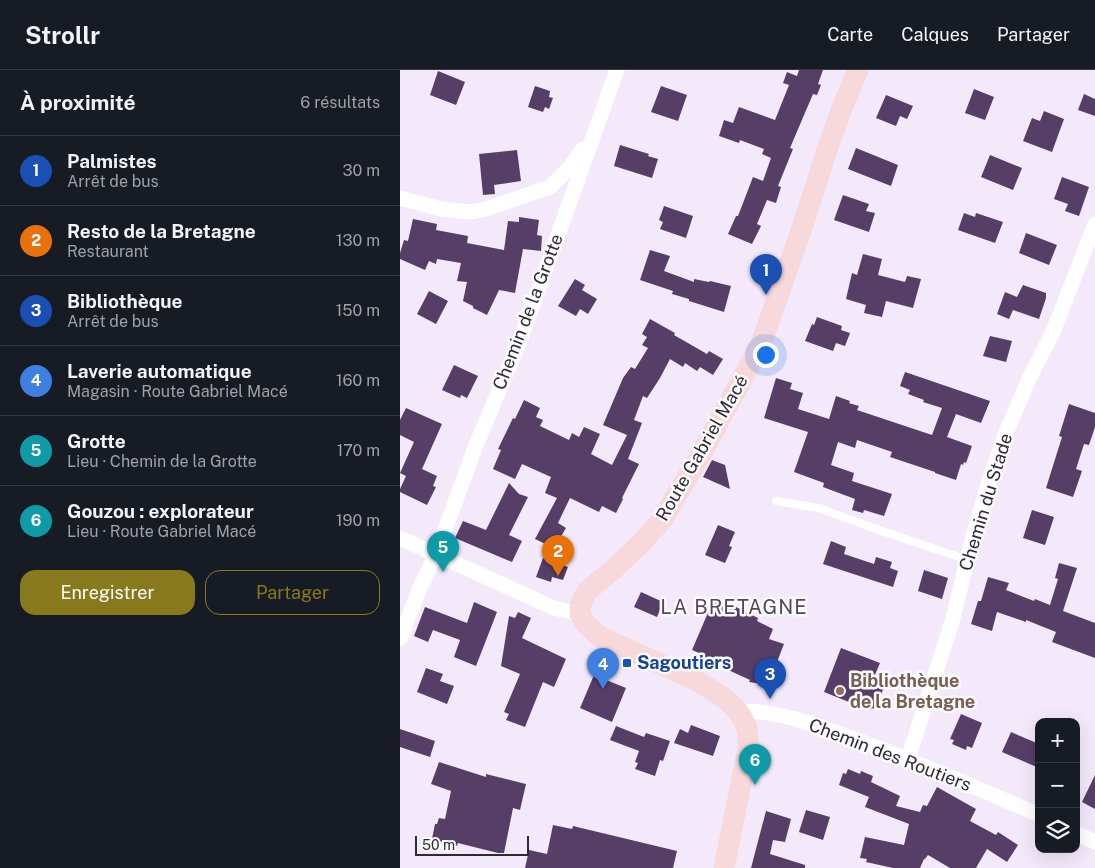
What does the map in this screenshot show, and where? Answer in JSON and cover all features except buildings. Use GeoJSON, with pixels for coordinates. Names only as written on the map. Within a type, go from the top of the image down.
{"type":"FeatureCollection","features":[{"type":"Feature","properties":{"kind":"main road","name":"Route Gabriel Macé"},"geometry":{"type":"LineString","coordinates":[[580,614],[581,603],[587,591],[614,569],[662,520],[704,449],[761,344],[800,234],[828,144],[858,70]]}},
{"type":"Feature","properties":{"kind":"main road"},"geometry":{"type":"LineString","coordinates":[[580,614],[584,623],[600,636],[697,681],[727,701],[738,711],[746,726],[748,749],[724,868]]}},
{"type":"Feature","properties":{"kind":"street","name":"Chemin de la Grotte"},"geometry":{"type":"LineString","coordinates":[[400,640],[419,590],[436,554],[476,445],[527,322],[617,70]]}},
{"type":"Feature","properties":{"kind":"street"},"geometry":{"type":"LineString","coordinates":[[400,198],[441,210],[471,212],[486,209],[550,187],[570,167],[593,137]]}},
{"type":"Feature","properties":{"kind":"street","name":"Chemin du Stade"},"geometry":{"type":"LineString","coordinates":[[908,759],[952,622],[989,481],[1005,435],[1029,379],[1053,332],[1095,224]]}},
{"type":"Feature","properties":{"kind":"street"},"geometry":{"type":"LineString","coordinates":[[400,538],[554,608],[580,614]]}},
{"type":"Feature","properties":{"kind":"street","name":"Chemin des Routiers"},"geometry":{"type":"LineString","coordinates":[[738,711],[758,711],[787,716],[815,725],[960,780],[1035,814]]}},
{"type":"Feature","properties":{"kind":"street"},"geometry":{"type":"LineString","coordinates":[[1080,835],[1095,842]]}},
{"type":"Feature","properties":{"kind":"lane"},"geometry":{"type":"LineString","coordinates":[[776,501],[819,508],[968,560]]}},
{"type":"Feature","properties":{"kind":"place","name":"Palmistes"},"geometry":{"type":"Point","coordinates":[766,295]}},
{"type":"Feature","properties":{"kind":"place","name":"Grotte"},"geometry":{"type":"Point","coordinates":[443,572]}},
{"type":"Feature","properties":{"kind":"place","name":"Resto de la Bretagne"},"geometry":{"type":"Point","coordinates":[558,576]}},
{"type":"Feature","properties":{"kind":"place","name":"Sagoutiers"},"geometry":{"type":"Point","coordinates":[627,663]}},
{"type":"Feature","properties":{"kind":"place","name":"Laverie automatique"},"geometry":{"type":"Point","coordinates":[603,689]}},
{"type":"Feature","properties":{"kind":"place","name":"Bibliothèque de la Bretagne"},"geometry":{"type":"Point","coordinates":[840,691]}},
{"type":"Feature","properties":{"kind":"place","name":"Bibliothèque"},"geometry":{"type":"Point","coordinates":[770,699]}},
{"type":"Feature","properties":{"kind":"place","name":"Gouzou : explorateur"},"geometry":{"type":"Point","coordinates":[755,785]}},
{"type":"Feature","properties":{"kind":"district","name":"LA BRETAGNE"},"geometry":{"type":"Point","coordinates":[734,607]}}]}
